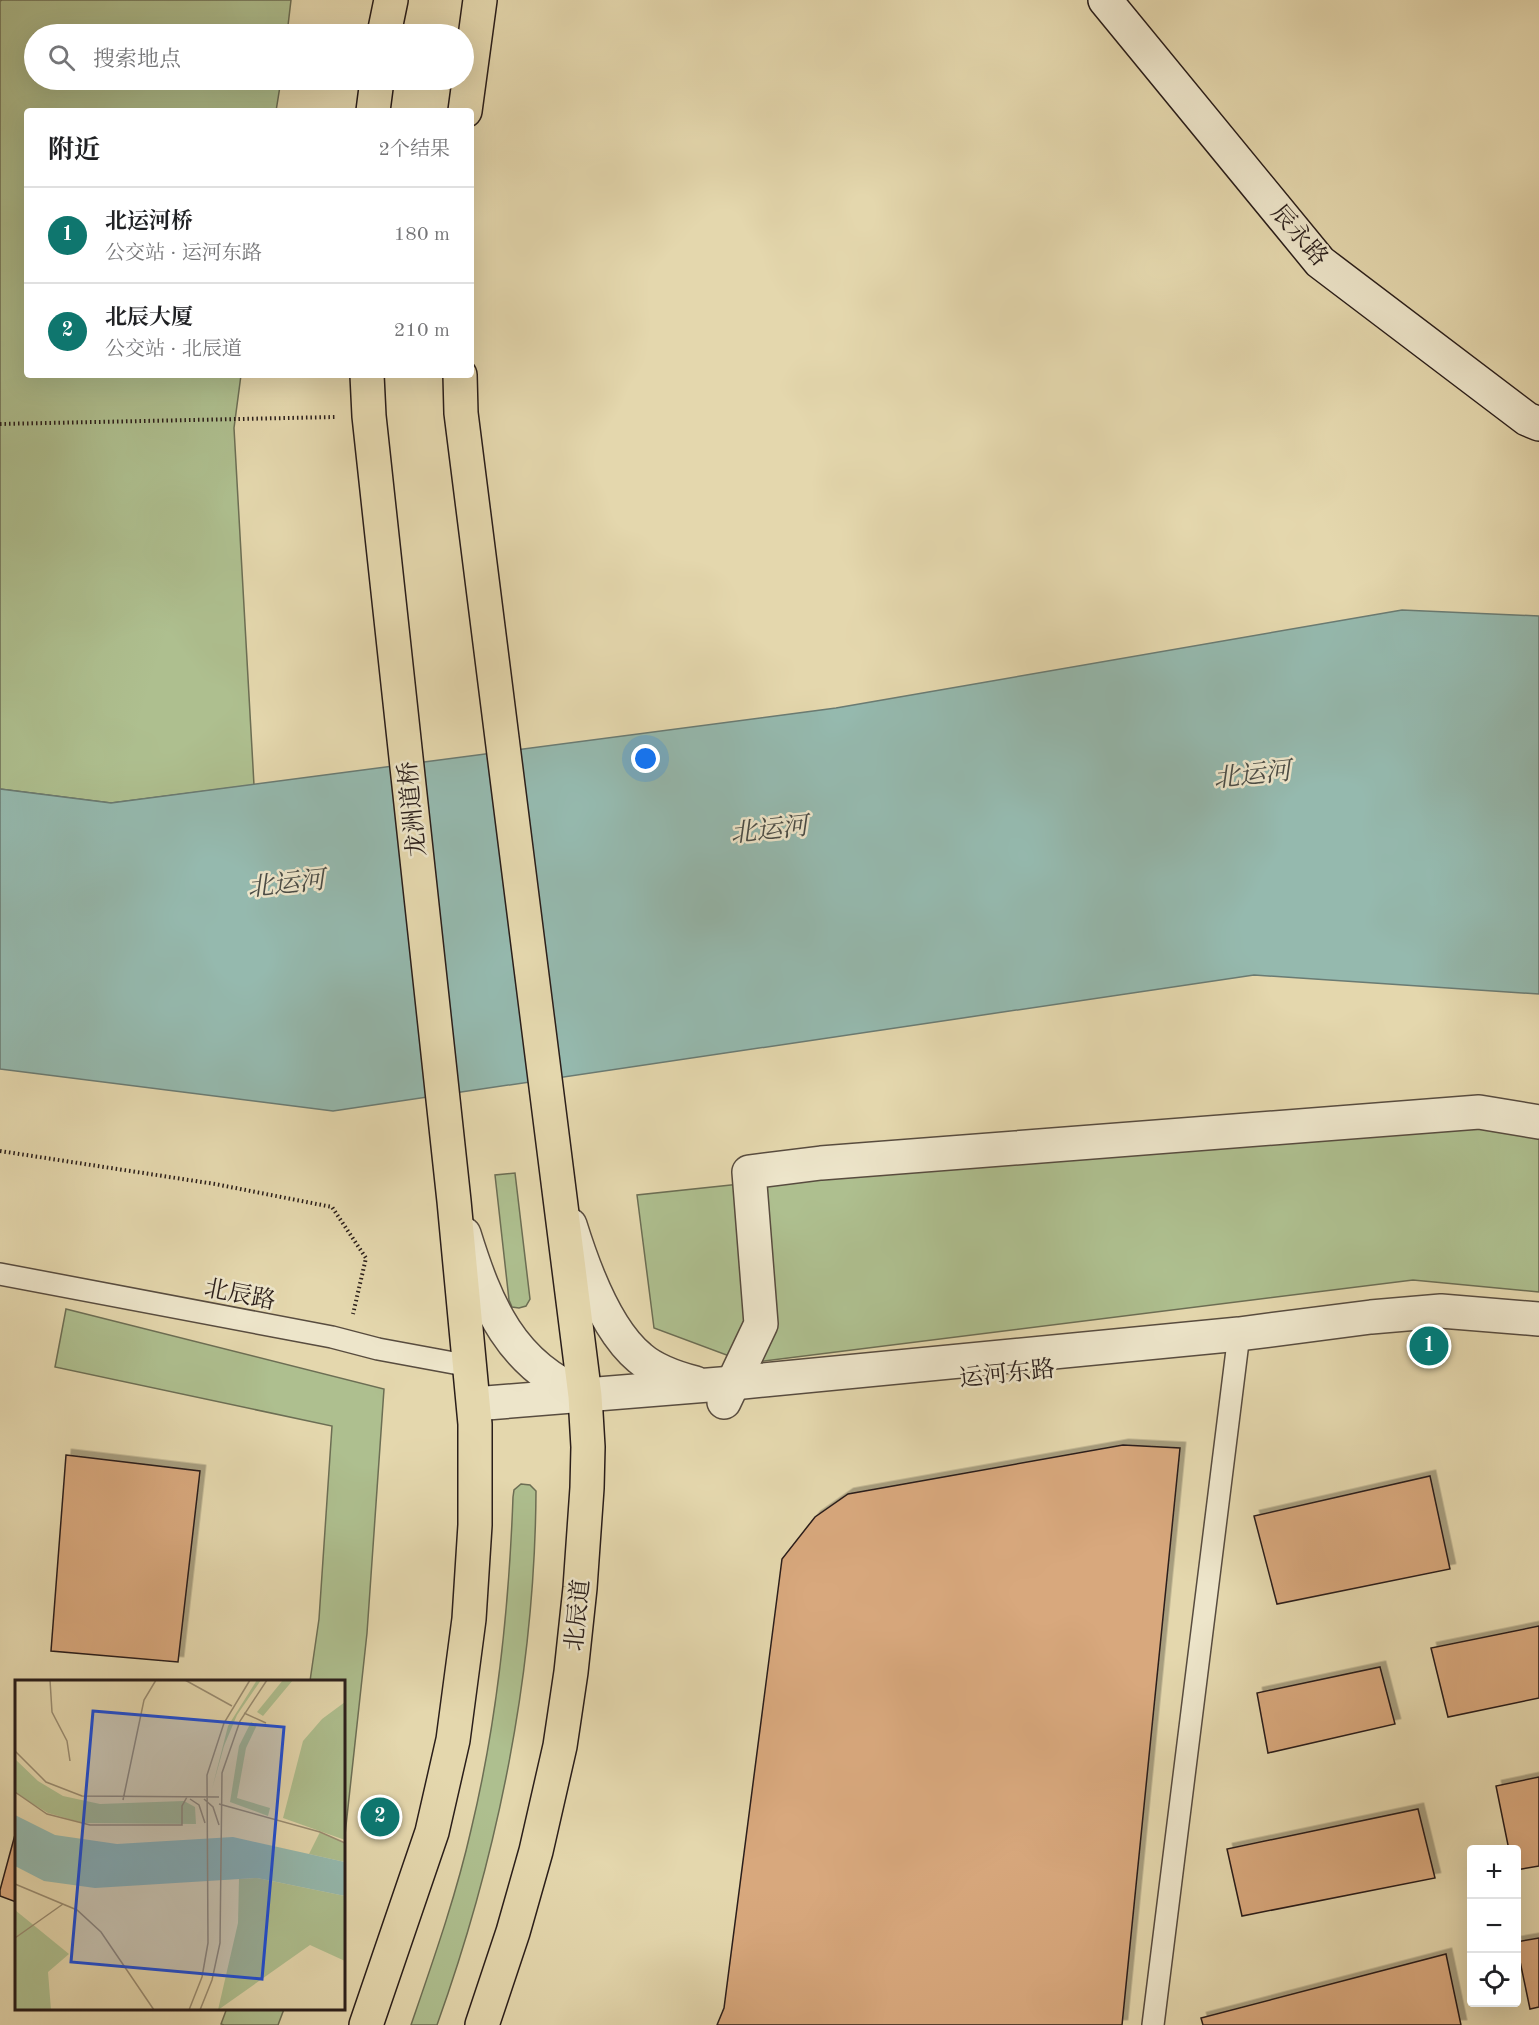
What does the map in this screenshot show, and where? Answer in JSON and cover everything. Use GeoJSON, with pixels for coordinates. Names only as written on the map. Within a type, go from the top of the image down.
{"type":"FeatureCollection","features":[{"type":"Feature","properties":{"kind":"main road"},"geometry":{"type":"LineString","coordinates":[[386,24],[391,0]]}},
{"type":"Feature","properties":{"kind":"main road"},"geometry":{"type":"LineString","coordinates":[[474,44],[480,0]]}},
{"type":"Feature","properties":{"kind":"main road"},"geometry":{"type":"LineString","coordinates":[[373,108],[376,90]]}},
{"type":"Feature","properties":{"kind":"main road"},"geometry":{"type":"LineString","coordinates":[[465,108],[468,90]]}},
{"type":"Feature","properties":{"kind":"main road"},"geometry":{"type":"LineString","coordinates":[[367,378],[369,416]]}},
{"type":"Feature","properties":{"kind":"main road"},"geometry":{"type":"LineString","coordinates":[[460,378],[461,413],[561,1195]]}},
{"type":"Feature","properties":{"kind":"main road","name":"龙洲道桥"},"geometry":{"type":"LineString","coordinates":[[369,416],[454,1201]]}},
{"type":"Feature","properties":{"kind":"main road","name":"北辰道"},"geometry":{"type":"LineString","coordinates":[[482,2025],[533,1863],[560,1746],[580,1588],[586,1488],[586,1405],[561,1195]]}},
{"type":"Feature","properties":{"kind":"main road"},"geometry":{"type":"LineString","coordinates":[[366,2025],[432,1832],[453,1740],[469,1619],[475,1525],[474,1414],[454,1201]]}},
{"type":"Feature","properties":{"kind":"street","name":"辰永路"},"geometry":{"type":"LineString","coordinates":[[1105,0],[1320,262],[1527,419],[1539,424]]}},
{"type":"Feature","properties":{"kind":"street"},"geometry":{"type":"LineString","coordinates":[[561,1195],[587,1271],[607,1314],[628,1345],[651,1366],[712,1394],[761,1324],[749,1172],[821,1163],[1479,1112],[1539,1122]]}},
{"type":"Feature","properties":{"kind":"street"},"geometry":{"type":"LineString","coordinates":[[454,1201],[476,1273],[494,1312],[510,1338],[529,1362],[586,1405]]}},
{"type":"Feature","properties":{"kind":"street"},"geometry":{"type":"LineString","coordinates":[[1238,1342],[1371,1317],[1441,1311],[1539,1318]]}},
{"type":"Feature","properties":{"kind":"street","name":"运河东路"},"geometry":{"type":"LineString","coordinates":[[474,1414],[712,1394],[1238,1342],[1432,1328],[1492,1329],[1539,1334]]}},
{"type":"Feature","properties":{"kind":"lane","name":"北辰路"},"geometry":{"type":"LineString","coordinates":[[0,1274],[470,1366]]}},
{"type":"Feature","properties":{"kind":"lane"},"geometry":{"type":"LineString","coordinates":[[1153,2025],[1238,1342]]}},
{"type":"Feature","properties":{"kind":"path"},"geometry":{"type":"LineString","coordinates":[[0,424],[369,416]]}},
{"type":"Feature","properties":{"kind":"path"},"geometry":{"type":"LineString","coordinates":[[0,1151],[215,1184],[332,1207],[366,1258],[347,1341]]}},
{"type":"Feature","properties":{"kind":"green space"},"geometry":{"type":"Polygon","coordinates":[[[291,0],[288,24],[24,24],[24,90],[279,90],[276,108],[24,108],[24,378],[241,378],[234,428],[254,785],[111,803],[0,789],[0,1],[291,0]]]}},
{"type":"Feature","properties":{"kind":"green space"},"geometry":{"type":"Polygon","coordinates":[[[1539,1124],[1539,1292],[1413,1280],[748,1363],[654,1328],[637,1195],[1200,1135],[1539,1124]]]}},
{"type":"Feature","properties":{"kind":"green space"},"geometry":{"type":"Polygon","coordinates":[[[515,1173],[530,1299],[526,1306],[519,1308],[512,1307],[509,1300],[495,1175],[515,1173]]]}},
{"type":"Feature","properties":{"kind":"green space"},"geometry":{"type":"Polygon","coordinates":[[[66,1309],[384,1389],[367,1633],[345,1835],[345,1680],[310,1680],[319,1619],[332,1426],[55,1367],[66,1309]]]}},
{"type":"Feature","properties":{"kind":"green space"},"geometry":{"type":"Polygon","coordinates":[[[521,1484],[530,1485],[536,1491],[534,1559],[529,1627],[509,1762],[478,1895],[437,2025],[411,2025],[451,1904],[480,1789],[495,1707],[505,1623],[513,1497],[514,1490],[521,1484]]]}},
{"type":"Feature","properties":{"kind":"green space"},"geometry":{"type":"Polygon","coordinates":[[[226,2010],[284,2010],[278,2025],[221,2024],[226,2010]]]}},
{"type":"Feature","properties":{"kind":"water","name":"北运河"},"geometry":{"type":"Polygon","coordinates":[[[1402,610],[1539,616],[1539,994],[1254,975],[333,1111],[0,1069],[0,789],[111,803],[836,708],[1402,610]]]}},
{"type":"Feature","properties":{"kind":"building"},"geometry":{"type":"Polygon","coordinates":[[[1123,1445],[1180,1448],[1122,2025],[717,2025],[724,2008],[782,1559],[815,1517],[848,1494],[1123,1445]]]}},
{"type":"Feature","properties":{"kind":"building"},"geometry":{"type":"Polygon","coordinates":[[[66,1455],[200,1471],[178,1662],[51,1651],[66,1455]]]}},
{"type":"Feature","properties":{"kind":"building"},"geometry":{"type":"Polygon","coordinates":[[[1430,1476],[1450,1569],[1277,1604],[1254,1516],[1430,1476]]]}},
{"type":"Feature","properties":{"kind":"building"},"geometry":{"type":"Polygon","coordinates":[[[1539,1626],[1539,1698],[1448,1717],[1431,1648],[1539,1626]]]}},
{"type":"Feature","properties":{"kind":"building"},"geometry":{"type":"Polygon","coordinates":[[[1380,1667],[1395,1724],[1268,1753],[1257,1693],[1380,1667]]]}},
{"type":"Feature","properties":{"kind":"building"},"geometry":{"type":"Polygon","coordinates":[[[1539,1777],[1539,1866],[1521,1869],[1521,1845],[1508,1845],[1496,1786],[1539,1777]]]}},
{"type":"Feature","properties":{"kind":"building"},"geometry":{"type":"Polygon","coordinates":[[[1418,1809],[1435,1878],[1242,1916],[1227,1849],[1418,1809]]]}},
{"type":"Feature","properties":{"kind":"building"},"geometry":{"type":"Polygon","coordinates":[[[15,1835],[15,1902],[0,1896],[15,1835]]]}},
{"type":"Feature","properties":{"kind":"building"},"geometry":{"type":"Polygon","coordinates":[[[1539,1938],[1539,2007],[1530,2009],[1521,1966],[1521,1941],[1539,1938]]]}},
{"type":"Feature","properties":{"kind":"building"},"geometry":{"type":"Polygon","coordinates":[[[1446,1954],[1461,2025],[1203,2025],[1201,2018],[1446,1954]]]}},
{"type":"Feature","properties":{"kind":"place","name":"北运河桥"},"geometry":{"type":"Point","coordinates":[1429,1346]}},
{"type":"Feature","properties":{"kind":"place","name":"北辰大厦"},"geometry":{"type":"Point","coordinates":[380,1817]}}]}
